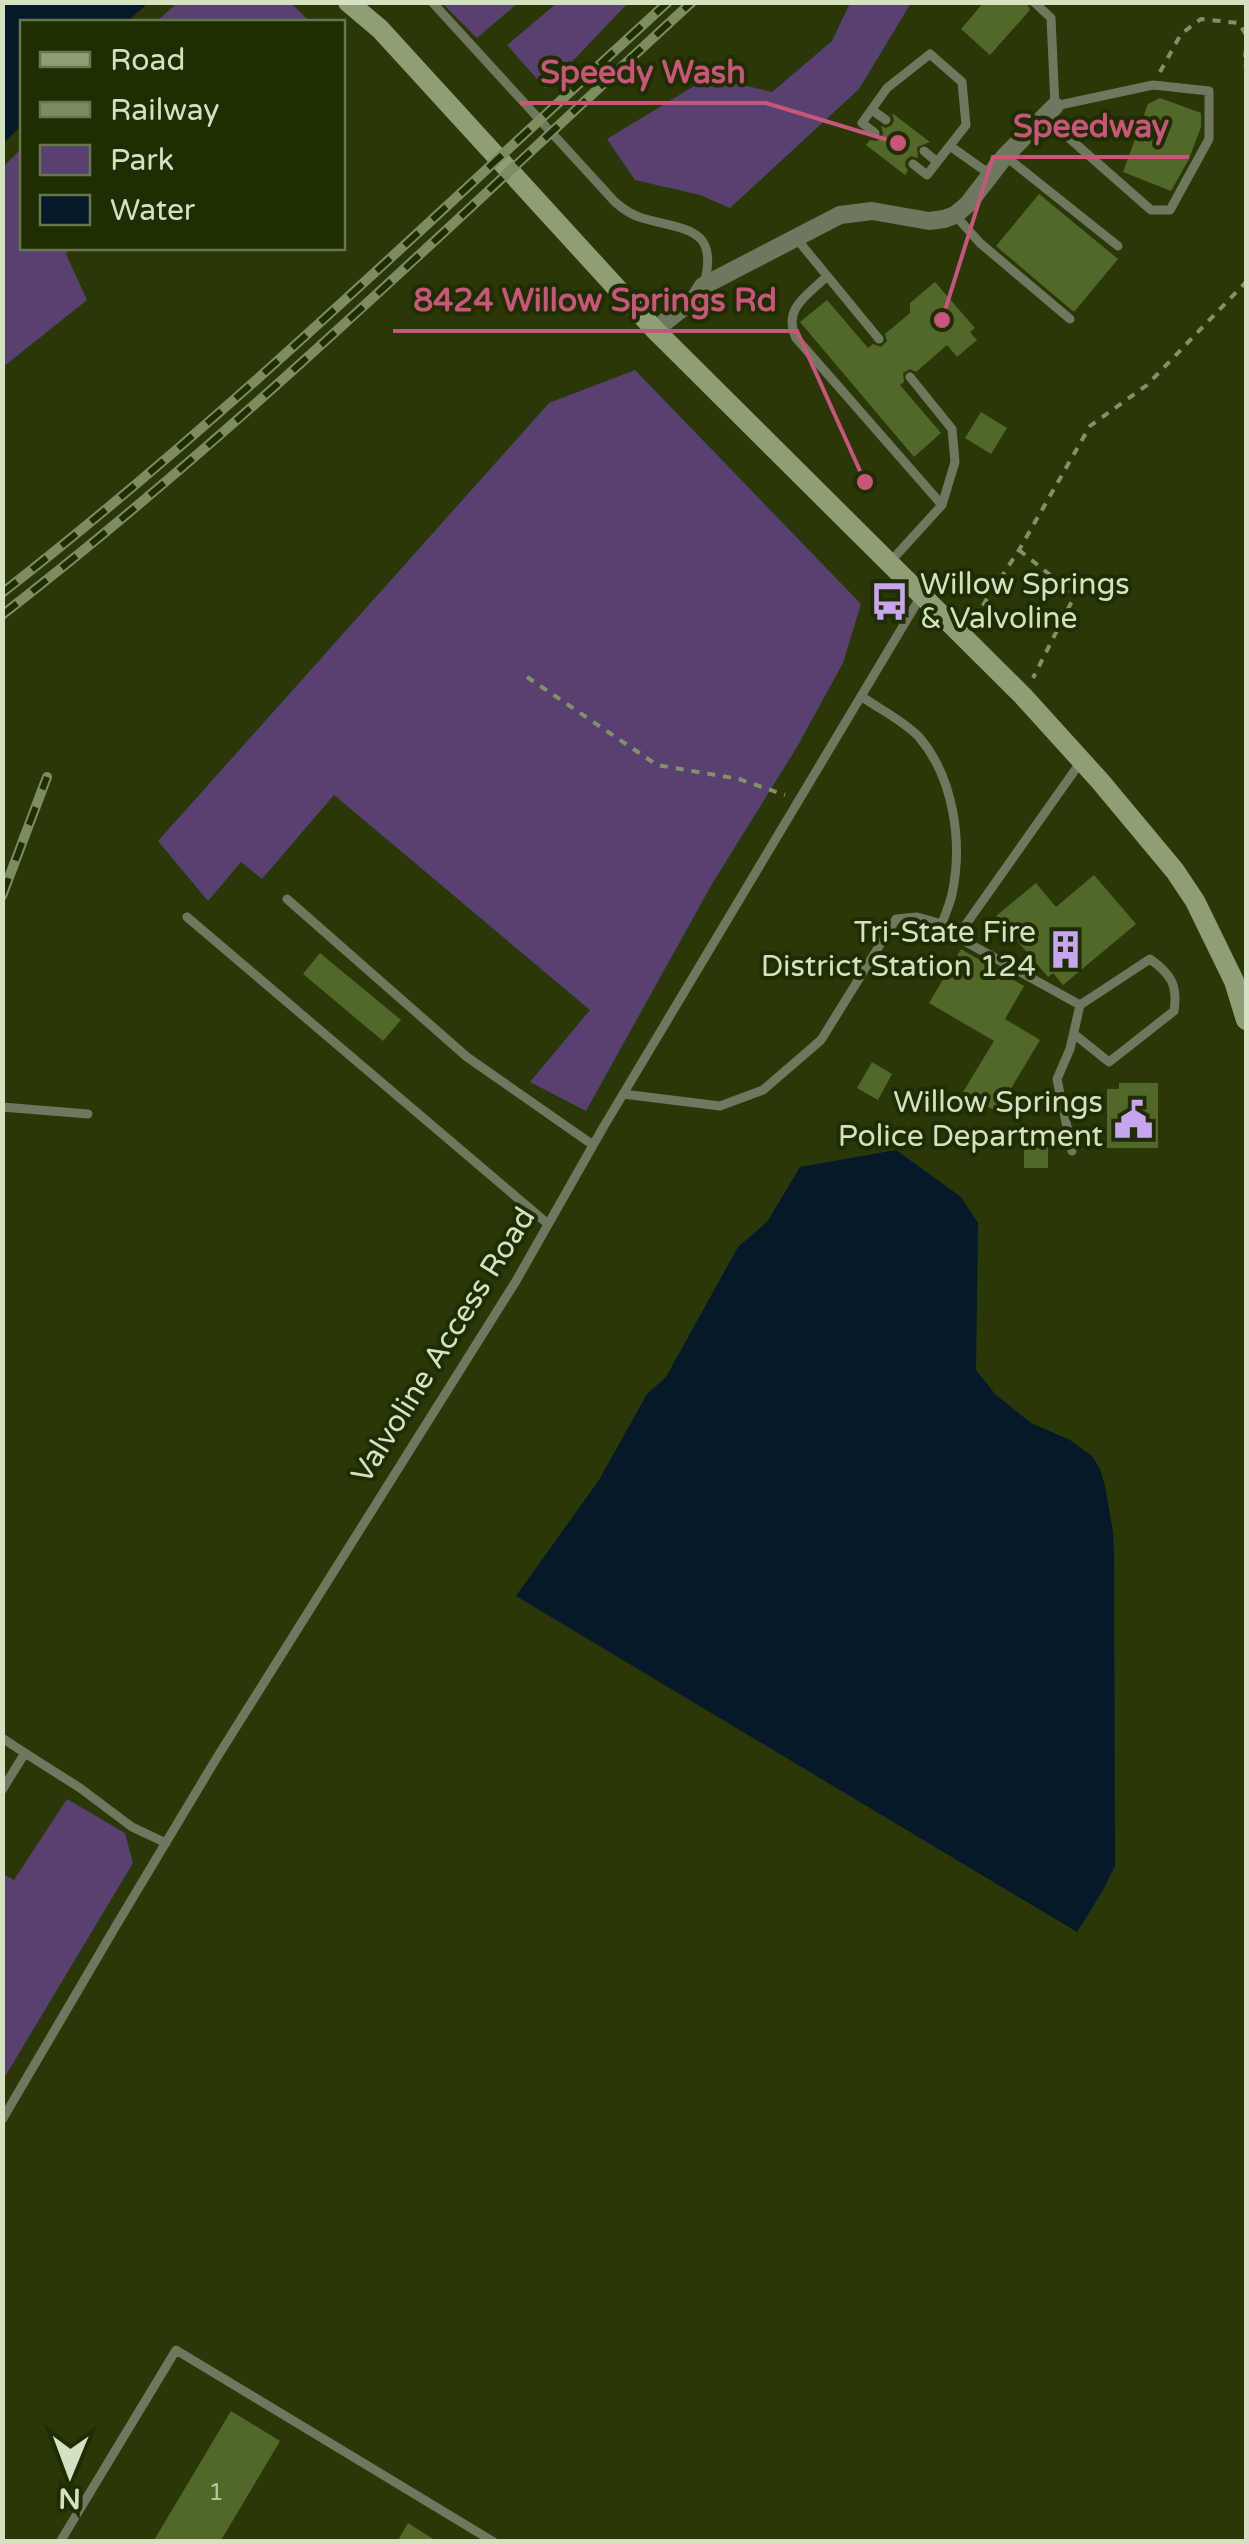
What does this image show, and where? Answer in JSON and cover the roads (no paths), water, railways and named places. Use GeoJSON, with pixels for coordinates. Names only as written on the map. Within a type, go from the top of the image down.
{"type":"FeatureCollection","features":[{"type":"Feature","properties":{"kind":"main road"},"geometry":{"type":"LineString","coordinates":[[348,2],[380,29],[656,330],[1024,696],[1137,823],[1195,901],[1234,981],[1246,1020]]}},
{"type":"Feature","properties":{"kind":"main road"},"geometry":{"type":"LineString","coordinates":[[362,2],[380,29]]}},
{"type":"Feature","properties":{"kind":"street"},"geometry":{"type":"LineString","coordinates":[[656,330],[704,286],[840,215],[872,211],[929,221],[955,215],[1049,111]]}},
{"type":"Feature","properties":{"kind":"lane"},"geometry":{"type":"LineString","coordinates":[[432,2],[615,202],[638,217],[684,227],[702,239],[708,249],[704,286]]}},
{"type":"Feature","properties":{"kind":"lane"},"geometry":{"type":"LineString","coordinates":[[1034,2],[1051,18],[1049,111],[1150,210],[1170,210],[1208,139],[1209,92],[1152,85],[1049,111]]}},
{"type":"Feature","properties":{"kind":"lane"},"geometry":{"type":"LineString","coordinates":[[875,134],[862,123],[887,88],[930,54],[962,82],[966,126],[927,174],[913,164]]}},
{"type":"Feature","properties":{"kind":"lane"},"geometry":{"type":"LineString","coordinates":[[872,110],[886,120]]}},
{"type":"Feature","properties":{"kind":"lane"},"geometry":{"type":"LineString","coordinates":[[950,146],[991,175]]}},
{"type":"Feature","properties":{"kind":"lane"},"geometry":{"type":"LineString","coordinates":[[924,151],[937,162]]}},
{"type":"Feature","properties":{"kind":"lane"},"geometry":{"type":"LineString","coordinates":[[1006,156],[1118,246]]}},
{"type":"Feature","properties":{"kind":"lane"},"geometry":{"type":"LineString","coordinates":[[955,215],[980,242],[1070,319]]}},
{"type":"Feature","properties":{"kind":"lane"},"geometry":{"type":"LineString","coordinates":[[796,238],[879,339]]}},
{"type":"Feature","properties":{"kind":"lane"},"geometry":{"type":"LineString","coordinates":[[828,276],[796,306],[790,326],[796,338],[942,505]]}},
{"type":"Feature","properties":{"kind":"lane"},"geometry":{"type":"LineString","coordinates":[[889,564],[942,505],[955,462],[952,430],[910,376]]}},
{"type":"Feature","properties":{"kind":"lane","name":"Valvoline Access Road"},"geometry":{"type":"LineString","coordinates":[[2,2120],[166,1843],[516,1282],[623,1094],[922,594]]}},
{"type":"Feature","properties":{"kind":"lane"},"geometry":{"type":"LineString","coordinates":[[861,696],[917,735],[944,778],[954,806],[955,834],[952,895],[942,924],[946,932],[1080,1005]]}},
{"type":"Feature","properties":{"kind":"lane"},"geometry":{"type":"LineString","coordinates":[[957,937],[1081,760]]}},
{"type":"Feature","properties":{"kind":"lane"},"geometry":{"type":"LineString","coordinates":[[287,899],[467,1057],[593,1145]]}},
{"type":"Feature","properties":{"kind":"lane"},"geometry":{"type":"LineString","coordinates":[[187,916],[548,1224]]}},
{"type":"Feature","properties":{"kind":"lane"},"geometry":{"type":"LineString","coordinates":[[623,1094],[720,1106],[763,1090],[821,1040],[896,919],[917,917],[942,924]]}},
{"type":"Feature","properties":{"kind":"lane"},"geometry":{"type":"LineString","coordinates":[[1072,1152],[1057,1079],[1080,1005],[1150,959],[1167,971],[1176,994],[1174,1011],[1108,1062],[1074,1034]]}},
{"type":"Feature","properties":{"kind":"lane"},"geometry":{"type":"LineString","coordinates":[[2,1107],[88,1114]]}},
{"type":"Feature","properties":{"kind":"lane"},"geometry":{"type":"LineString","coordinates":[[2,1738],[132,1827],[166,1843]]}},
{"type":"Feature","properties":{"kind":"lane"},"geometry":{"type":"LineString","coordinates":[[2,1790],[25,1753]]}},
{"type":"Feature","properties":{"kind":"lane"},"geometry":{"type":"LineString","coordinates":[[60,2542],[176,2350],[494,2542]]}},
{"type":"Feature","properties":{"kind":"water"},"geometry":{"type":"Polygon","coordinates":[[[3,2],[148,2],[129,20],[20,20],[20,127],[3,144],[3,2]]]}},
{"type":"Feature","properties":{"kind":"water"},"geometry":{"type":"Polygon","coordinates":[[[896,1150],[961,1197],[978,1223],[976,1370],[995,1394],[1031,1423],[1070,1440],[1092,1456],[1105,1486],[1114,1552],[1115,1866],[1077,1932],[516,1596],[599,1480],[647,1394],[666,1377],[738,1247],[767,1222],[800,1167],[896,1150]]]}},
{"type":"Feature","properties":{"kind":"railway"},"geometry":{"type":"LineString","coordinates":[[2,593],[258,378],[668,2]]}},
{"type":"Feature","properties":{"kind":"railway"},"geometry":{"type":"LineString","coordinates":[[2,615],[268,393],[692,2]]}},
{"type":"Feature","properties":{"kind":"railway"},"geometry":{"type":"LineString","coordinates":[[2,896],[47,777]]}},
{"type":"Feature","properties":{"kind":"place","name":"Speedy Wash"},"geometry":{"type":"Point","coordinates":[898,143]}},
{"type":"Feature","properties":{"kind":"place","name":"Speedway"},"geometry":{"type":"Point","coordinates":[942,320]}},
{"type":"Feature","properties":{"kind":"place","name":"8424 Willow Springs Rd"},"geometry":{"type":"Point","coordinates":[865,482]}},
{"type":"Feature","properties":{"kind":"place","name":"Willow Springs & Valvoline"},"geometry":{"type":"Point","coordinates":[890,601]}},
{"type":"Feature","properties":{"kind":"place","name":"Tri-State Fire District Station 124"},"geometry":{"type":"Point","coordinates":[1066,949]}},
{"type":"Feature","properties":{"kind":"place","name":"Willow Springs Police Department"},"geometry":{"type":"Point","coordinates":[1133,1119]}}]}
